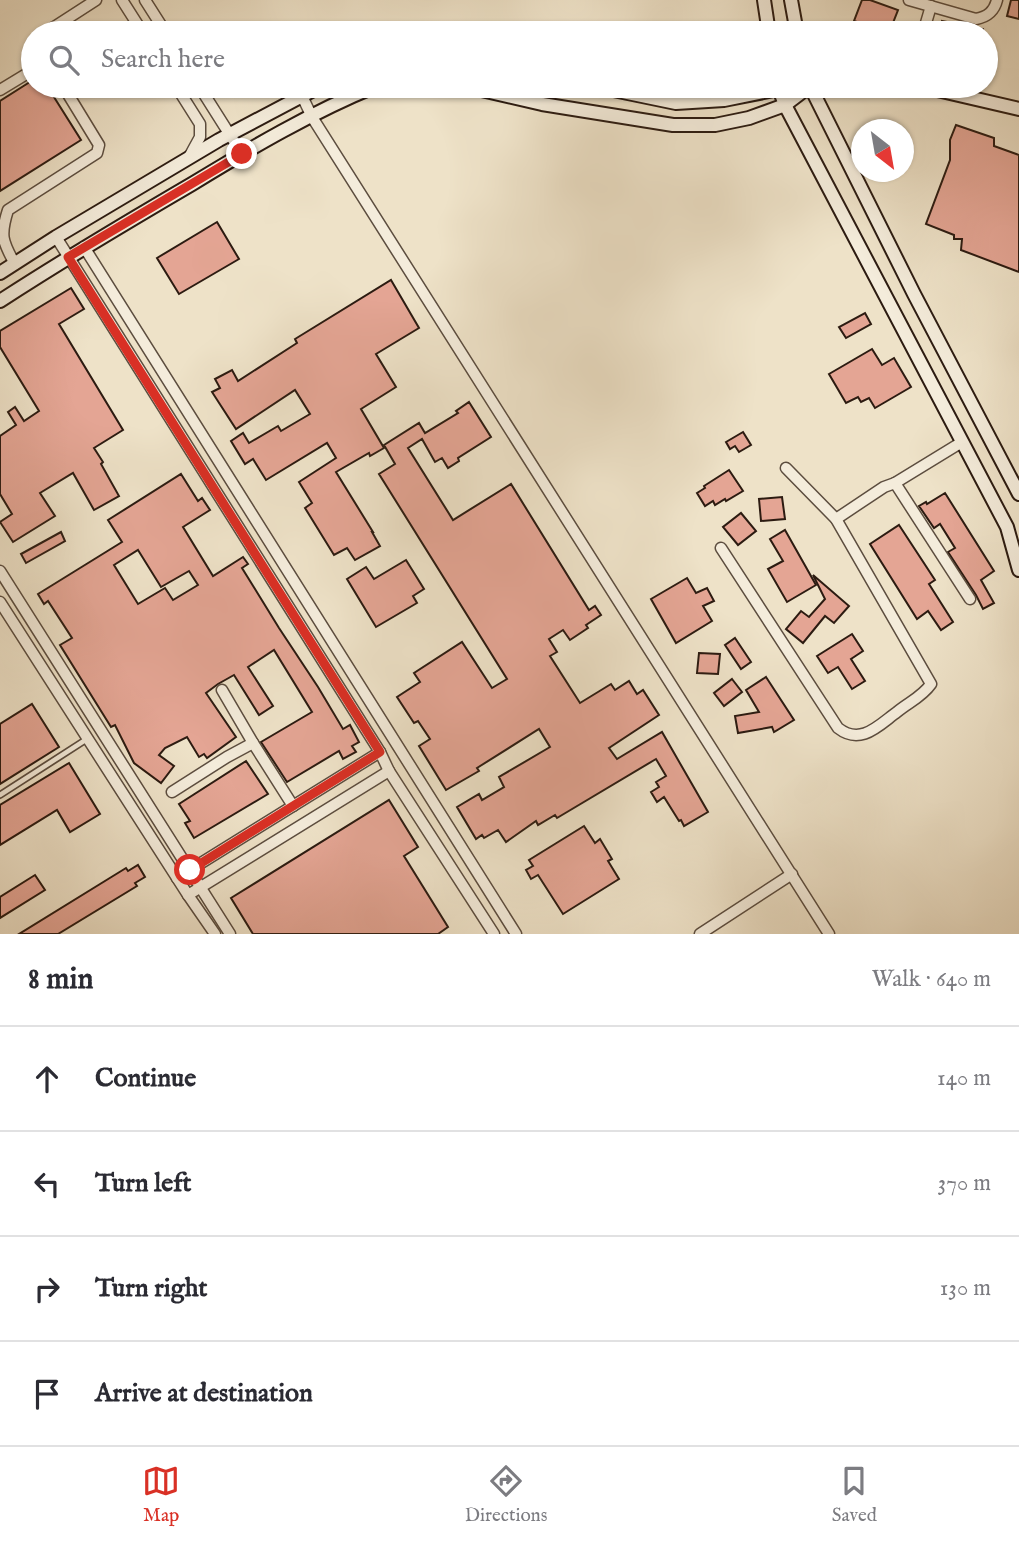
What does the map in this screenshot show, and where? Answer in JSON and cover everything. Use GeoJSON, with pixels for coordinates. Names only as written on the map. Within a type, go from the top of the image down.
{"type":"FeatureCollection","features":[{"type":"Feature","properties":{"kind":"street"},"geometry":{"type":"LineString","coordinates":[[64,21],[96,0]]}},
{"type":"Feature","properties":{"kind":"street"},"geometry":{"type":"LineString","coordinates":[[122,0],[135,21]]}},
{"type":"Feature","properties":{"kind":"street"},"geometry":{"type":"LineString","coordinates":[[145,0],[158,21]]}},
{"type":"Feature","properties":{"kind":"street"},"geometry":{"type":"LineString","coordinates":[[764,0],[767,21]]}},
{"type":"Feature","properties":{"kind":"street"},"geometry":{"type":"LineString","coordinates":[[791,0],[795,21]]}},
{"type":"Feature","properties":{"kind":"street"},"geometry":{"type":"LineString","coordinates":[[909,0],[976,19],[986,17],[996,6],[997,0]]}},
{"type":"Feature","properties":{"kind":"street"},"geometry":{"type":"LineString","coordinates":[[927,21],[931,6]]}},
{"type":"Feature","properties":{"kind":"street"},"geometry":{"type":"LineString","coordinates":[[0,90],[21,77]]}},
{"type":"Feature","properties":{"kind":"street"},"geometry":{"type":"LineString","coordinates":[[15,264],[2,242],[4,210],[97,153],[99,145],[70,98]]}},
{"type":"Feature","properties":{"kind":"street"},"geometry":{"type":"LineString","coordinates":[[184,98],[200,124],[200,136],[188,159]]}},
{"type":"Feature","properties":{"kind":"street"},"geometry":{"type":"LineString","coordinates":[[206,98],[242,154]]}},
{"type":"Feature","properties":{"kind":"street"},"geometry":{"type":"LineString","coordinates":[[0,273],[229,134],[298,98]]}},
{"type":"Feature","properties":{"kind":"street"},"geometry":{"type":"LineString","coordinates":[[303,98],[312,117],[829,934]]}},
{"type":"Feature","properties":{"kind":"street"},"geometry":{"type":"LineString","coordinates":[[0,301],[84,247],[263,141],[346,98]]}},
{"type":"Feature","properties":{"kind":"street"},"geometry":{"type":"LineString","coordinates":[[516,98],[673,125],[715,125],[749,118],[785,105],[794,98]]}},
{"type":"Feature","properties":{"kind":"street"},"geometry":{"type":"LineString","coordinates":[[652,98],[676,103],[733,98]]}},
{"type":"Feature","properties":{"kind":"street"},"geometry":{"type":"LineString","coordinates":[[782,98],[962,442],[1013,525],[1019,570]]}},
{"type":"Feature","properties":{"kind":"street"},"geometry":{"type":"LineString","coordinates":[[816,98],[914,294],[1019,494]]}},
{"type":"Feature","properties":{"kind":"street"},"geometry":{"type":"LineString","coordinates":[[972,98],[1019,109]]}},
{"type":"Feature","properties":{"kind":"street"},"geometry":{"type":"LineString","coordinates":[[56,237],[494,934]]}},
{"type":"Feature","properties":{"kind":"street"},"geometry":{"type":"LineString","coordinates":[[84,247],[516,934]]}},
{"type":"Feature","properties":{"kind":"street"},"geometry":{"type":"LineString","coordinates":[[836,519],[884,487],[962,442]]}},
{"type":"Feature","properties":{"kind":"street"},"geometry":{"type":"LineString","coordinates":[[721,548],[838,728],[845,734],[862,735],[884,723],[924,694],[932,684],[836,519],[786,468]]}},
{"type":"Feature","properties":{"kind":"street"},"geometry":{"type":"LineString","coordinates":[[895,483],[970,599]]}},
{"type":"Feature","properties":{"kind":"street"},"geometry":{"type":"LineString","coordinates":[[0,571],[230,934]]}},
{"type":"Feature","properties":{"kind":"street"},"geometry":{"type":"LineString","coordinates":[[0,603],[215,934]]}},
{"type":"Feature","properties":{"kind":"street"},"geometry":{"type":"LineString","coordinates":[[222,690],[293,806]]}},
{"type":"Feature","properties":{"kind":"street"},"geometry":{"type":"LineString","coordinates":[[172,792],[253,743]]}},
{"type":"Feature","properties":{"kind":"street"},"geometry":{"type":"LineString","coordinates":[[177,877],[380,752]]}},
{"type":"Feature","properties":{"kind":"street"},"geometry":{"type":"LineString","coordinates":[[188,895],[390,771]]}},
{"type":"Feature","properties":{"kind":"street"},"geometry":{"type":"LineString","coordinates":[[700,934],[792,874]]}},
{"type":"Feature","properties":{"kind":"lane"},"geometry":{"type":"LineString","coordinates":[[0,795],[88,738]]}},
{"type":"Feature","properties":{"kind":"building"},"geometry":{"type":"Polygon","coordinates":[[[862,0],[870,0],[898,10],[894,21],[854,21],[862,0]]]}},
{"type":"Feature","properties":{"kind":"building"},"geometry":{"type":"Polygon","coordinates":[[[1011,0],[1019,0],[1019,19],[1007,16],[1011,0]]]}},
{"type":"Feature","properties":{"kind":"building"},"geometry":{"type":"Polygon","coordinates":[[[21,88],[21,98],[55,98],[81,140],[0,191],[0,101],[21,88]]]}},
{"type":"Feature","properties":{"kind":"building"},"geometry":{"type":"Polygon","coordinates":[[[956,125],[994,138],[994,146],[1019,155],[1019,272],[961,250],[962,239],[954,239],[954,235],[926,224],[950,160],[950,140],[956,125]]]}},
{"type":"Feature","properties":{"kind":"building"},"geometry":{"type":"Polygon","coordinates":[[[217,222],[239,259],[179,294],[157,258],[217,222]]]}},
{"type":"Feature","properties":{"kind":"building"},"geometry":{"type":"Polygon","coordinates":[[[391,280],[419,328],[376,354],[396,387],[361,409],[384,448],[370,456],[369,453],[336,472],[380,546],[355,560],[347,548],[334,555],[305,508],[312,503],[299,482],[336,458],[327,443],[266,480],[253,459],[245,464],[231,441],[243,433],[249,443],[278,426],[281,431],[310,414],[295,390],[236,429],[212,392],[220,388],[215,379],[232,370],[238,381],[297,343],[295,339],[391,280]]]}},
{"type":"Feature","properties":{"kind":"building"},"geometry":{"type":"Polygon","coordinates":[[[71,288],[84,309],[59,324],[123,430],[94,448],[119,496],[94,510],[73,473],[40,493],[55,516],[13,542],[0,522],[12,514],[0,494],[0,436],[16,425],[8,412],[15,407],[24,421],[39,411],[0,347],[0,331],[71,288]]]}},
{"type":"Feature","properties":{"kind":"building"},"geometry":{"type":"Polygon","coordinates":[[[865,313],[871,324],[846,338],[839,327],[865,313]]]}},
{"type":"Feature","properties":{"kind":"building"},"geometry":{"type":"Polygon","coordinates":[[[872,349],[882,365],[894,358],[911,387],[875,408],[869,398],[861,402],[858,397],[846,403],[829,374],[872,349]]]}},
{"type":"Feature","properties":{"kind":"building"},"geometry":{"type":"Polygon","coordinates":[[[469,402],[491,437],[458,458],[459,461],[448,468],[442,458],[435,462],[422,439],[408,448],[453,520],[511,484],[589,610],[595,606],[601,615],[570,640],[563,630],[549,639],[557,652],[550,656],[580,703],[611,684],[615,690],[629,681],[637,694],[643,690],[659,715],[609,748],[617,759],[662,732],[708,812],[684,826],[664,797],[657,802],[651,792],[659,787],[656,782],[666,776],[656,759],[557,818],[555,815],[538,825],[536,821],[506,842],[498,830],[484,838],[482,835],[476,839],[457,807],[479,794],[482,800],[504,787],[499,777],[550,747],[539,729],[477,768],[479,771],[446,790],[419,746],[430,739],[418,721],[414,723],[397,697],[420,682],[414,673],[462,642],[492,688],[507,679],[379,474],[395,464],[384,445],[419,423],[425,433],[458,413],[456,411],[469,402]]]}},
{"type":"Feature","properties":{"kind":"building"},"geometry":{"type":"Polygon","coordinates":[[[743,432],[751,445],[739,452],[735,446],[730,449],[726,442],[743,432]]]}},
{"type":"Feature","properties":{"kind":"building"},"geometry":{"type":"Polygon","coordinates":[[[729,470],[743,491],[726,501],[725,499],[715,505],[713,501],[705,506],[697,493],[729,470]]]}},
{"type":"Feature","properties":{"kind":"building"},"geometry":{"type":"Polygon","coordinates":[[[181,474],[198,501],[202,498],[210,510],[183,527],[213,576],[243,557],[248,564],[242,568],[343,729],[350,725],[359,742],[352,746],[356,752],[343,759],[339,751],[287,782],[261,742],[312,712],[274,650],[248,667],[273,706],[259,715],[234,675],[206,693],[236,737],[207,758],[204,754],[199,757],[187,737],[165,748],[159,755],[174,766],[161,783],[134,763],[115,725],[111,727],[60,645],[72,638],[48,601],[44,604],[38,594],[122,542],[108,520],[181,474]],[[138,550],[114,565],[138,604],[165,588],[173,600],[198,585],[189,571],[161,587],[138,550]]]}},
{"type":"Feature","properties":{"kind":"building"},"geometry":{"type":"Polygon","coordinates":[[[945,493],[994,571],[981,580],[994,603],[983,609],[948,552],[955,548],[940,524],[934,528],[919,506],[945,493]]]}},
{"type":"Feature","properties":{"kind":"building"},"geometry":{"type":"Polygon","coordinates":[[[782,497],[785,519],[761,521],[759,499],[782,497]]]}},
{"type":"Feature","properties":{"kind":"building"},"geometry":{"type":"Polygon","coordinates":[[[741,513],[756,531],[738,545],[723,527],[741,513]]]}},
{"type":"Feature","properties":{"kind":"building"},"geometry":{"type":"Polygon","coordinates":[[[899,525],[935,580],[929,584],[953,622],[941,630],[928,611],[917,619],[870,544],[899,525]]]}},
{"type":"Feature","properties":{"kind":"building"},"geometry":{"type":"Polygon","coordinates":[[[785,530],[816,585],[787,602],[768,569],[783,561],[770,539],[785,530]]]}},
{"type":"Feature","properties":{"kind":"building"},"geometry":{"type":"Polygon","coordinates":[[[61,532],[65,541],[26,563],[21,554],[61,532]]]}},
{"type":"Feature","properties":{"kind":"building"},"geometry":{"type":"Polygon","coordinates":[[[406,560],[424,589],[413,596],[417,603],[376,627],[347,579],[366,567],[374,579],[406,560]]]}},
{"type":"Feature","properties":{"kind":"building"},"geometry":{"type":"Polygon","coordinates":[[[813,575],[849,606],[834,623],[825,616],[803,643],[786,629],[801,611],[809,617],[825,599],[813,575]]]}},
{"type":"Feature","properties":{"kind":"building"},"geometry":{"type":"Polygon","coordinates":[[[687,578],[696,593],[707,588],[714,601],[703,606],[712,621],[676,643],[651,599],[687,578]]]}},
{"type":"Feature","properties":{"kind":"building"},"geometry":{"type":"Polygon","coordinates":[[[852,634],[863,651],[851,659],[865,681],[852,689],[838,667],[828,673],[817,656],[852,634]]]}},
{"type":"Feature","properties":{"kind":"building"},"geometry":{"type":"Polygon","coordinates":[[[735,638],[751,662],[741,669],[725,645],[735,638]]]}},
{"type":"Feature","properties":{"kind":"building"},"geometry":{"type":"Polygon","coordinates":[[[699,653],[720,654],[718,674],[697,673],[699,653]]]}},
{"type":"Feature","properties":{"kind":"building"},"geometry":{"type":"Polygon","coordinates":[[[766,677],[794,720],[774,732],[772,727],[738,733],[735,716],[759,712],[746,690],[766,677]]]}},
{"type":"Feature","properties":{"kind":"building"},"geometry":{"type":"Polygon","coordinates":[[[732,679],[742,692],[724,706],[714,693],[732,679]]]}},
{"type":"Feature","properties":{"kind":"building"},"geometry":{"type":"Polygon","coordinates":[[[32,704],[59,747],[0,784],[0,724],[32,704]]]}},
{"type":"Feature","properties":{"kind":"building"},"geometry":{"type":"Polygon","coordinates":[[[246,761],[268,794],[194,838],[185,823],[190,821],[179,804],[246,761]]]}},
{"type":"Feature","properties":{"kind":"building"},"geometry":{"type":"Polygon","coordinates":[[[69,763],[100,814],[70,832],[57,810],[0,845],[0,805],[69,763]]]}},
{"type":"Feature","properties":{"kind":"building"},"geometry":{"type":"Polygon","coordinates":[[[389,800],[418,847],[404,856],[448,927],[438,934],[253,934],[231,898],[389,800]]]}},
{"type":"Feature","properties":{"kind":"building"},"geometry":{"type":"Polygon","coordinates":[[[584,826],[595,843],[600,839],[612,859],[608,861],[619,879],[563,914],[538,875],[531,879],[526,870],[533,866],[529,860],[584,826]]]}},
{"type":"Feature","properties":{"kind":"building"},"geometry":{"type":"Polygon","coordinates":[[[138,865],[145,877],[135,883],[137,886],[58,934],[19,934],[126,868],[128,871],[138,865]]]}},
{"type":"Feature","properties":{"kind":"building"},"geometry":{"type":"Polygon","coordinates":[[[35,875],[45,890],[0,918],[0,897],[35,875]]]}},
{"type":"Feature","properties":{"kind":"route"},"geometry":{"type":"LineString","coordinates":[[190,870],[380,752],[68,257],[242,154]]}}]}
